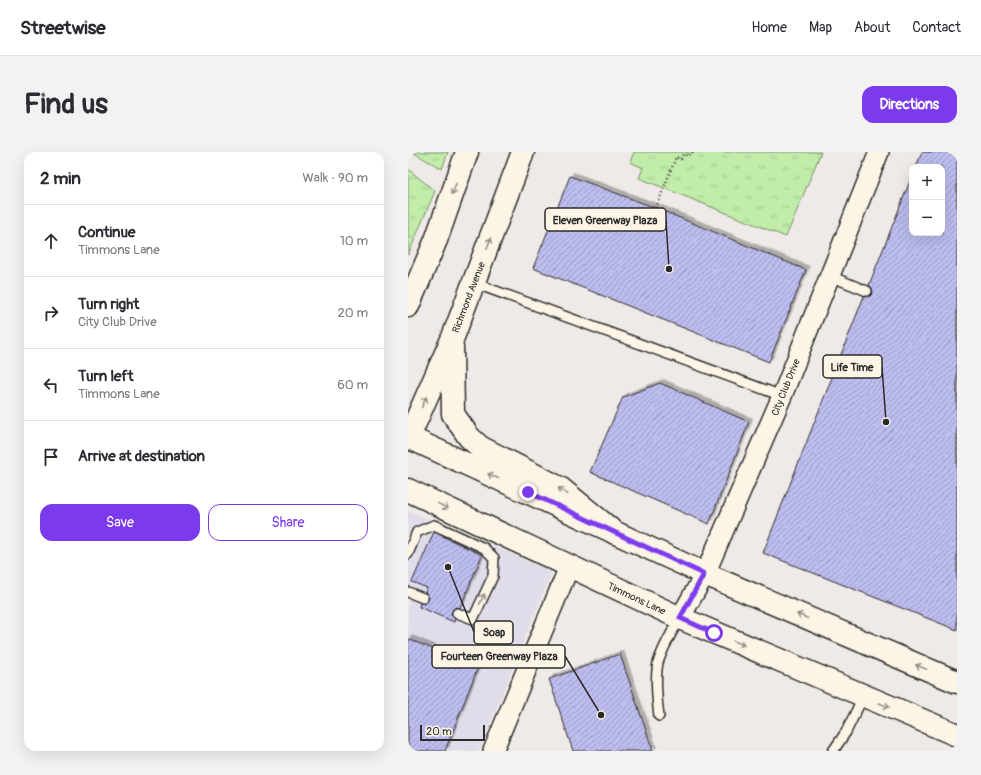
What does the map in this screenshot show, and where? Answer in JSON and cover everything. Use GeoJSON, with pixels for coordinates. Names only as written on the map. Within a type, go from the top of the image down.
{"type":"FeatureCollection","features":[{"type":"Feature","properties":{"kind":"street"},"geometry":{"type":"LineString","coordinates":[[408,306],[436,240],[467,152]]}},
{"type":"Feature","properties":{"kind":"street","name":"Richmond Avenue"},"geometry":{"type":"LineString","coordinates":[[408,438],[474,283],[523,152]]}},
{"type":"Feature","properties":{"kind":"street","name":"City Club Drive"},"geometry":{"type":"LineString","coordinates":[[680,618],[704,574],[782,396],[879,152]]}},
{"type":"Feature","properties":{"kind":"street"},"geometry":{"type":"LineString","coordinates":[[452,337],[453,414],[469,437],[480,448],[560,488],[615,532]]}},
{"type":"Feature","properties":{"kind":"street"},"geometry":{"type":"LineString","coordinates":[[408,438],[704,574],[957,682]]}},
{"type":"Feature","properties":{"kind":"street","name":"Timmons Lane"},"geometry":{"type":"LineString","coordinates":[[408,490],[680,618],[863,697],[957,735]]}},
{"type":"Feature","properties":{"kind":"street"},"geometry":{"type":"LineString","coordinates":[[493,751],[569,567]]}},
{"type":"Feature","properties":{"kind":"lane"},"geometry":{"type":"LineString","coordinates":[[830,276],[867,291]]}},
{"type":"Feature","properties":{"kind":"lane"},"geometry":{"type":"LineString","coordinates":[[474,283],[782,396]]}},
{"type":"Feature","properties":{"kind":"lane"},"geometry":{"type":"LineString","coordinates":[[408,554],[417,532],[434,525],[484,548],[494,558],[493,576],[473,619],[457,613]]}},
{"type":"Feature","properties":{"kind":"lane"},"geometry":{"type":"LineString","coordinates":[[408,592],[423,598]]}},
{"type":"Feature","properties":{"kind":"lane"},"geometry":{"type":"LineString","coordinates":[[659,716],[658,664],[668,639],[680,618]]}},
{"type":"Feature","properties":{"kind":"lane"},"geometry":{"type":"LineString","coordinates":[[833,751],[848,728],[863,697]]}},
{"type":"Feature","properties":{"kind":"path"},"geometry":{"type":"LineString","coordinates":[[656,208],[676,157],[681,159],[683,154],[688,156],[691,152]]}},
{"type":"Feature","properties":{"kind":"shaded area"},"geometry":{"type":"Polygon","coordinates":[[[408,511],[552,571],[479,751],[408,751],[408,511]]]}},
{"type":"Feature","properties":{"kind":"green space"},"geometry":{"type":"Polygon","coordinates":[[[412,152],[448,152],[442,169],[412,152]]]}},
{"type":"Feature","properties":{"kind":"green space"},"geometry":{"type":"Polygon","coordinates":[[[634,152],[821,152],[786,237],[639,178],[643,168],[630,162],[634,152]]]}},
{"type":"Feature","properties":{"kind":"green space"},"geometry":{"type":"Polygon","coordinates":[[[408,169],[435,191],[408,255],[408,169]]]}},
{"type":"Feature","properties":{"kind":"building"},"geometry":{"type":"Polygon","coordinates":[[[922,152],[957,152],[957,630],[763,553],[864,296],[870,296],[873,293],[872,288],[869,285],[909,184],[909,236],[945,236],[945,164],[917,164],[922,152]]]}},
{"type":"Feature","properties":{"kind":"building"},"geometry":{"type":"Polygon","coordinates":[[[570,176],[656,208],[806,270],[769,362],[533,268],[570,176]]]}},
{"type":"Feature","properties":{"kind":"building"},"geometry":{"type":"Polygon","coordinates":[[[660,383],[749,422],[709,524],[590,472],[623,397],[660,383]]]}},
{"type":"Feature","properties":{"kind":"building"},"geometry":{"type":"Polygon","coordinates":[[[434,532],[482,555],[460,608],[456,607],[452,611],[451,614],[455,619],[454,622],[419,607],[420,603],[427,602],[429,597],[425,592],[427,588],[412,582],[434,532]]]}},
{"type":"Feature","properties":{"kind":"building"},"geometry":{"type":"Polygon","coordinates":[[[408,639],[478,667],[445,751],[408,751],[408,639]]]}},
{"type":"Feature","properties":{"kind":"building"},"geometry":{"type":"Polygon","coordinates":[[[620,654],[653,751],[573,751],[549,679],[620,654]]]}},
{"type":"Feature","properties":{"kind":"place","name":"Eleven Greenway Plaza"},"geometry":{"type":"Point","coordinates":[669,269]}},
{"type":"Feature","properties":{"kind":"place","name":"Life Time"},"geometry":{"type":"Point","coordinates":[886,422]}},
{"type":"Feature","properties":{"kind":"place","name":"Soap"},"geometry":{"type":"Point","coordinates":[448,567]}},
{"type":"Feature","properties":{"kind":"place","name":"Fourteen Greenway Plaza"},"geometry":{"type":"Point","coordinates":[601,715]}},
{"type":"Feature","properties":{"kind":"route"},"geometry":{"type":"LineString","coordinates":[[528,492],[704,574],[680,618],[714,633]]}}]}
